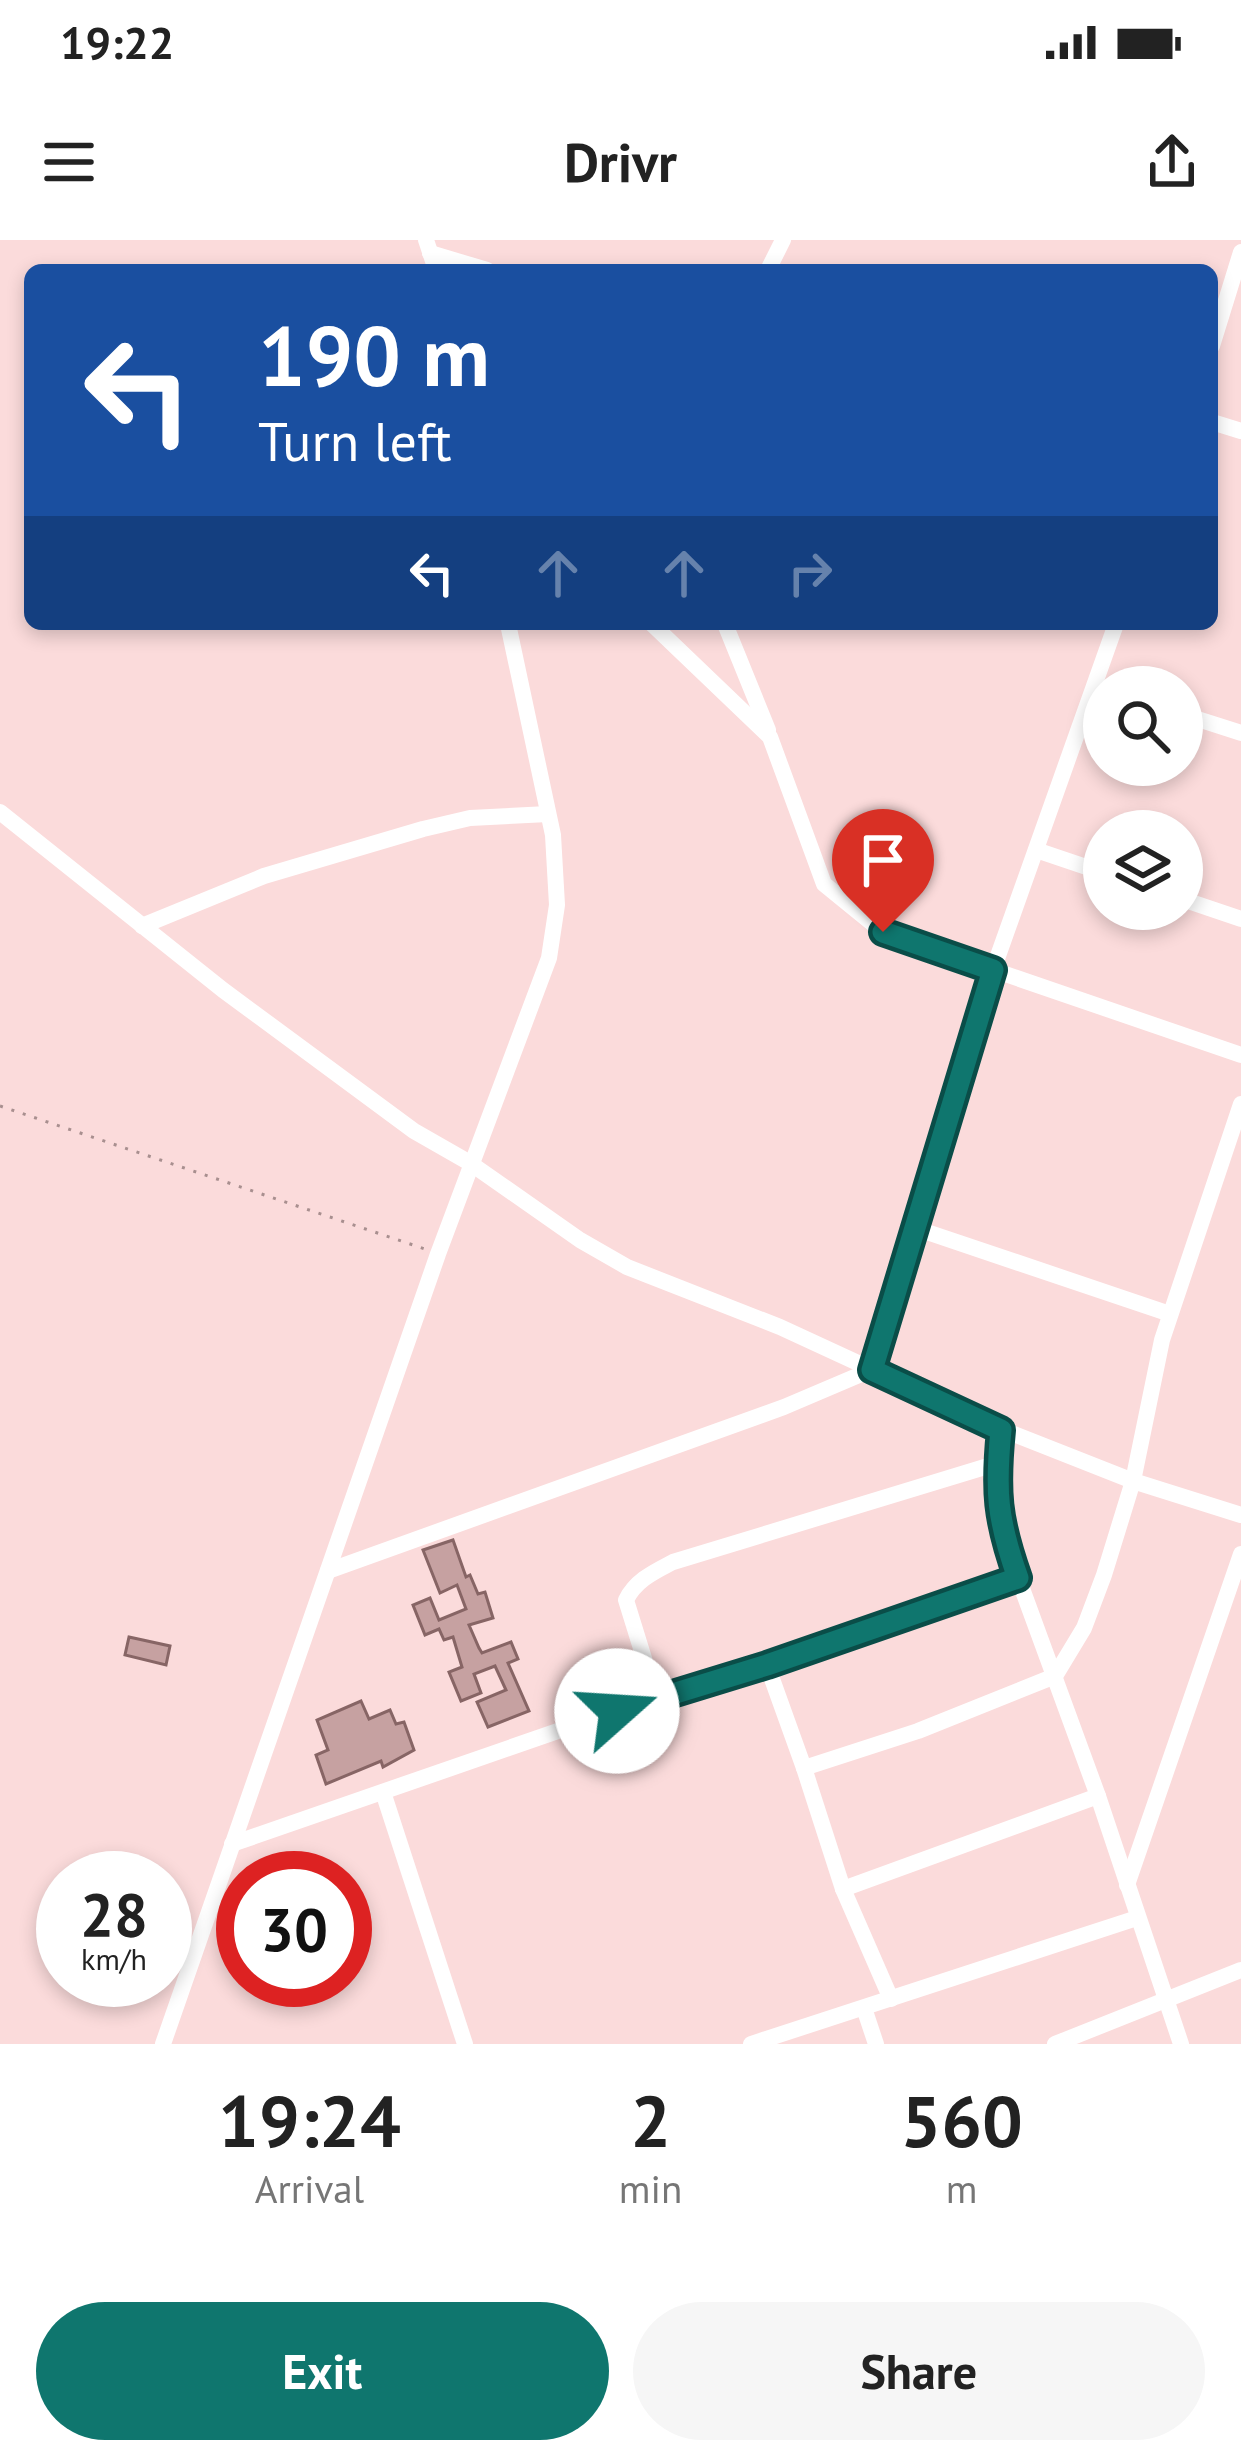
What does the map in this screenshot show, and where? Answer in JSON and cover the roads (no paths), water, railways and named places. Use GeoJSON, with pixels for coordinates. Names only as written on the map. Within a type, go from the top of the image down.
{"type":"FeatureCollection","features":[{"type":"Feature","properties":{"kind":"street"},"geometry":{"type":"LineString","coordinates":[[1218,327],[1241,252]]}},
{"type":"Feature","properties":{"kind":"street"},"geometry":{"type":"LineString","coordinates":[[430,254],[466,264]]}},
{"type":"Feature","properties":{"kind":"street"},"geometry":{"type":"LineString","coordinates":[[163,2044],[470,1162],[549,958],[557,905],[548,814],[509,630]]}},
{"type":"Feature","properties":{"kind":"street"},"geometry":{"type":"LineString","coordinates":[[658,630],[770,736]]}},
{"type":"Feature","properties":{"kind":"street"},"geometry":{"type":"LineString","coordinates":[[727,630],[824,884],[883,932],[1241,1055]]}},
{"type":"Feature","properties":{"kind":"street"},"geometry":{"type":"LineString","coordinates":[[1105,666],[1115,630]]}},
{"type":"Feature","properties":{"kind":"street"},"geometry":{"type":"LineString","coordinates":[[1203,721],[1241,733]]}},
{"type":"Feature","properties":{"kind":"street"},"geometry":{"type":"LineString","coordinates":[[872,1370],[993,970],[1083,729]]}},
{"type":"Feature","properties":{"kind":"street"},"geometry":{"type":"LineString","coordinates":[[0,812],[142,926],[414,1131],[470,1162],[580,1240],[628,1267],[694,1290],[1001,1430],[1133,1481],[1241,1515]]}},
{"type":"Feature","properties":{"kind":"street"},"geometry":{"type":"LineString","coordinates":[[142,926],[263,876],[423,829],[470,818],[548,814]]}},
{"type":"Feature","properties":{"kind":"street"},"geometry":{"type":"LineString","coordinates":[[1036,850],[1083,866]]}},
{"type":"Feature","properties":{"kind":"street"},"geometry":{"type":"LineString","coordinates":[[1203,906],[1241,919]]}},
{"type":"Feature","properties":{"kind":"street"},"geometry":{"type":"LineString","coordinates":[[804,1768],[918,1731],[1055,1676],[1084,1628],[1133,1481],[1170,1314],[1241,1104]]}},
{"type":"Feature","properties":{"kind":"street"},"geometry":{"type":"LineString","coordinates":[[914,1228],[1170,1314]]}},
{"type":"Feature","properties":{"kind":"street"},"geometry":{"type":"LineString","coordinates":[[328,1570],[784,1407],[872,1370]]}},
{"type":"Feature","properties":{"kind":"street"},"geometry":{"type":"LineString","coordinates":[[1001,1430],[996,1486],[1001,1531],[1181,2044]]}},
{"type":"Feature","properties":{"kind":"street"},"geometry":{"type":"LineString","coordinates":[[656,1697],[626,1600],[632,1587],[647,1576],[673,1562],[998,1463]]}},
{"type":"Feature","properties":{"kind":"street"},"geometry":{"type":"LineString","coordinates":[[1127,1885],[1241,1554]]}},
{"type":"Feature","properties":{"kind":"street"},"geometry":{"type":"LineString","coordinates":[[232,1844],[1018,1578]]}},
{"type":"Feature","properties":{"kind":"street"},"geometry":{"type":"LineString","coordinates":[[767,1665],[843,1889],[891,1999]]}},
{"type":"Feature","properties":{"kind":"street"},"geometry":{"type":"LineString","coordinates":[[383,1792],[465,2044]]}},
{"type":"Feature","properties":{"kind":"street"},"geometry":{"type":"LineString","coordinates":[[843,1889],[1097,1796]]}},
{"type":"Feature","properties":{"kind":"street"},"geometry":{"type":"LineString","coordinates":[[751,2044],[783,2039],[1137,1918]]}},
{"type":"Feature","properties":{"kind":"street"},"geometry":{"type":"LineString","coordinates":[[1055,2044],[1241,1970]]}},
{"type":"Feature","properties":{"kind":"street"},"geometry":{"type":"LineString","coordinates":[[864,2008],[876,2044]]}}]}
